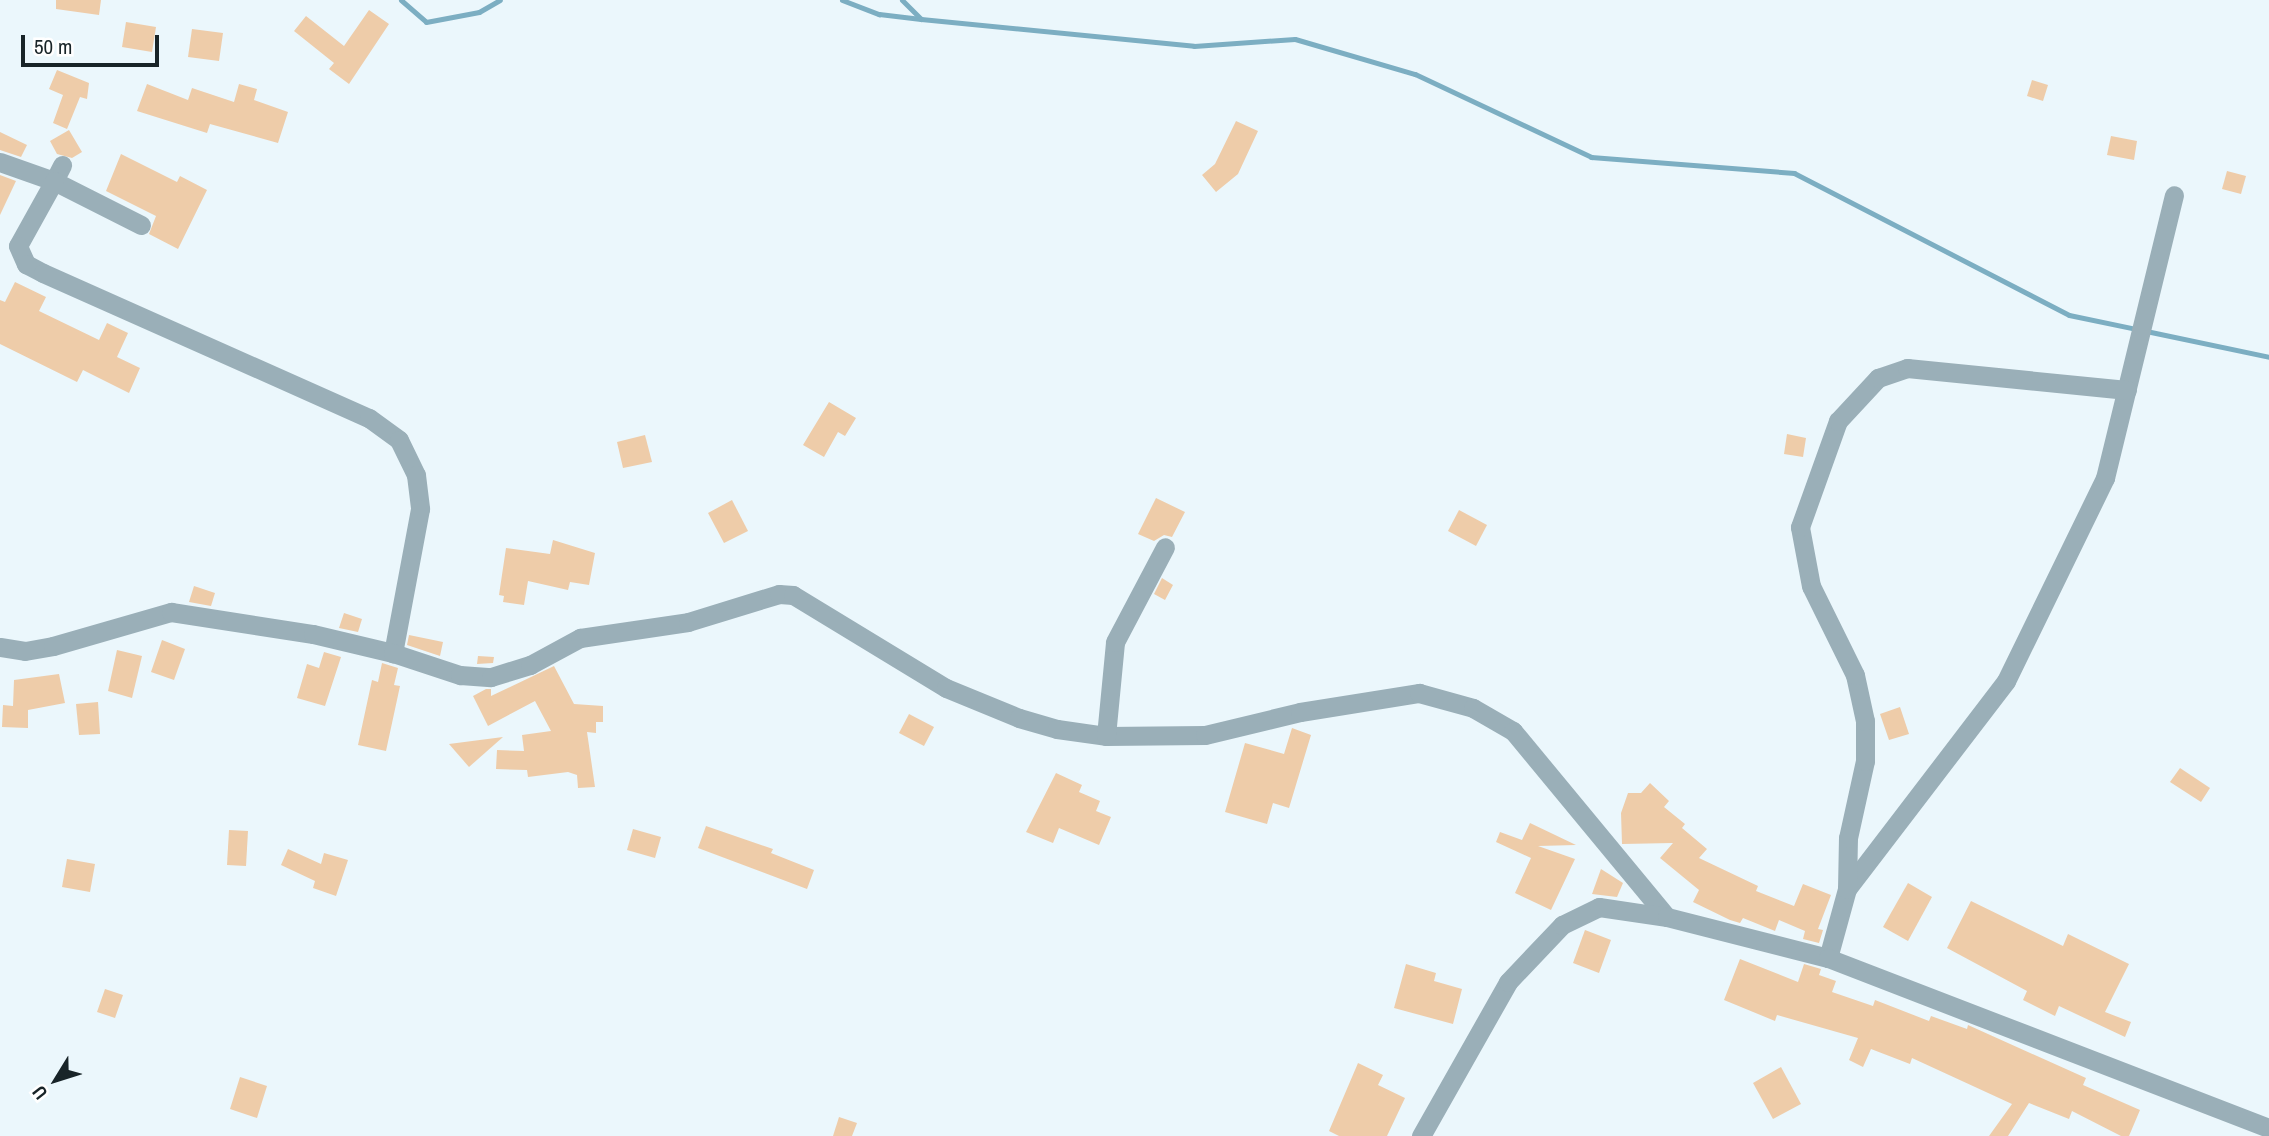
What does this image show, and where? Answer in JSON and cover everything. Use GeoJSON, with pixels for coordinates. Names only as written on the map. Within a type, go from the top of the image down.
{"type":"FeatureCollection","features":[{"type":"Feature","properties":{"kind":"street"},"geometry":{"type":"LineString","coordinates":[[0,162],[58,173],[141,225]]}},
{"type":"Feature","properties":{"kind":"street"},"geometry":{"type":"LineString","coordinates":[[58,173],[18,246],[26,264],[369,418],[398,440],[416,475],[420,509],[393,653]]}},
{"type":"Feature","properties":{"kind":"street"},"geometry":{"type":"LineString","coordinates":[[1847,889],[2006,681],[2105,478],[2163,251],[2174,195]]}},
{"type":"Feature","properties":{"kind":"street"},"geometry":{"type":"LineString","coordinates":[[1828,958],[1847,889],[1846,850],[1865,761],[1865,721],[1855,675],[1811,586],[1800,527],[1838,421],[1878,377],[1907,368],[2127,390]]}},
{"type":"Feature","properties":{"kind":"street"},"geometry":{"type":"LineString","coordinates":[[1106,736],[1115,642],[1165,547]]}},
{"type":"Feature","properties":{"kind":"street"},"geometry":{"type":"LineString","coordinates":[[0,647],[25,651],[53,646],[171,612],[313,634],[393,653],[460,675],[491,677],[530,665],[580,638],[688,622],[762,597],[793,596],[946,688],[1019,718],[1106,736],[1205,735],[1393,695],[1444,698],[1473,708],[1513,732],[1667,917]]}},
{"type":"Feature","properties":{"kind":"street"},"geometry":{"type":"LineString","coordinates":[[1421,1136],[1497,998],[1553,933],[1574,916],[1599,907],[1667,917],[1828,958],[2269,1128]]}},
{"type":"Feature","properties":{"kind":"building"},"geometry":{"type":"Polygon","coordinates":[[[56,0],[101,0],[99,15],[56,9],[56,0]]]}},
{"type":"Feature","properties":{"kind":"building"},"geometry":{"type":"Polygon","coordinates":[[[369,10],[389,24],[349,84],[329,69],[334,63],[294,31],[306,16],[344,46],[369,10]]]}},
{"type":"Feature","properties":{"kind":"building"},"geometry":{"type":"Polygon","coordinates":[[[126,22],[156,27],[152,52],[122,47],[126,22]]]}},
{"type":"Feature","properties":{"kind":"building"},"geometry":{"type":"Polygon","coordinates":[[[192,29],[223,33],[219,61],[188,57],[192,29]]]}},
{"type":"Feature","properties":{"kind":"building"},"geometry":{"type":"Polygon","coordinates":[[[57,70],[89,83],[87,99],[80,97],[67,129],[53,123],[63,95],[49,89],[57,70]]]}},
{"type":"Feature","properties":{"kind":"building"},"geometry":{"type":"Polygon","coordinates":[[[2032,80],[2048,85],[2043,101],[2027,96],[2032,80]]]}},
{"type":"Feature","properties":{"kind":"building"},"geometry":{"type":"Polygon","coordinates":[[[147,84],[188,100],[192,88],[234,102],[239,84],[257,89],[254,100],[288,112],[278,143],[210,124],[207,133],[137,111],[147,84]]]}},
{"type":"Feature","properties":{"kind":"building"},"geometry":{"type":"Polygon","coordinates":[[[1236,121],[1258,131],[1238,174],[1216,192],[1202,175],[1215,164],[1236,121]]]}},
{"type":"Feature","properties":{"kind":"building"},"geometry":{"type":"Polygon","coordinates":[[[69,130],[82,152],[72,158],[57,154],[50,141],[69,130]]]}},
{"type":"Feature","properties":{"kind":"building"},"geometry":{"type":"Polygon","coordinates":[[[0,132],[27,145],[21,157],[0,150],[0,132]]]}},
{"type":"Feature","properties":{"kind":"building"},"geometry":{"type":"Polygon","coordinates":[[[2111,136],[2137,141],[2134,160],[2107,155],[2111,136]]]}},
{"type":"Feature","properties":{"kind":"building"},"geometry":{"type":"Polygon","coordinates":[[[121,154],[177,182],[180,176],[207,190],[178,249],[149,234],[156,216],[106,191],[121,154]]]}},
{"type":"Feature","properties":{"kind":"building"},"geometry":{"type":"Polygon","coordinates":[[[2227,171],[2246,176],[2241,194],[2222,189],[2227,171]]]}},
{"type":"Feature","properties":{"kind":"building"},"geometry":{"type":"Polygon","coordinates":[[[0,175],[16,181],[0,215],[0,175]]]}},
{"type":"Feature","properties":{"kind":"building"},"geometry":{"type":"Polygon","coordinates":[[[15,282],[46,297],[39,311],[99,340],[107,323],[128,333],[117,357],[140,368],[129,393],[83,370],[77,382],[0,344],[0,300],[5,302],[15,282]]]}},
{"type":"Feature","properties":{"kind":"building"},"geometry":{"type":"Polygon","coordinates":[[[829,402],[856,418],[845,436],[838,432],[824,457],[803,445],[829,402]]]}},
{"type":"Feature","properties":{"kind":"building"},"geometry":{"type":"Polygon","coordinates":[[[1787,434],[1806,438],[1803,457],[1784,454],[1787,434]]]}},
{"type":"Feature","properties":{"kind":"building"},"geometry":{"type":"Polygon","coordinates":[[[645,435],[652,462],[623,468],[617,442],[645,435]]]}},
{"type":"Feature","properties":{"kind":"building"},"geometry":{"type":"Polygon","coordinates":[[[1156,498],[1185,512],[1172,537],[1164,535],[1154,541],[1138,534],[1156,498]]]}},
{"type":"Feature","properties":{"kind":"building"},"geometry":{"type":"Polygon","coordinates":[[[732,500],[748,531],[724,543],[708,513],[732,500]]]}},
{"type":"Feature","properties":{"kind":"building"},"geometry":{"type":"Polygon","coordinates":[[[1459,510],[1487,525],[1476,546],[1448,531],[1459,510]]]}},
{"type":"Feature","properties":{"kind":"building"},"geometry":{"type":"Polygon","coordinates":[[[553,540],[595,553],[589,585],[570,582],[568,590],[528,581],[524,605],[503,602],[504,596],[499,595],[506,548],[550,554],[553,540]]]}},
{"type":"Feature","properties":{"kind":"building"},"geometry":{"type":"Polygon","coordinates":[[[1162,578],[1173,585],[1165,600],[1154,594],[1162,578]]]}},
{"type":"Feature","properties":{"kind":"building"},"geometry":{"type":"Polygon","coordinates":[[[194,586],[215,593],[211,606],[189,602],[194,586]]]}},
{"type":"Feature","properties":{"kind":"building"},"geometry":{"type":"Polygon","coordinates":[[[344,613],[362,619],[358,632],[339,628],[344,613]]]}},
{"type":"Feature","properties":{"kind":"building"},"geometry":{"type":"Polygon","coordinates":[[[409,635],[443,642],[440,656],[407,645],[409,635]]]}},
{"type":"Feature","properties":{"kind":"building"},"geometry":{"type":"Polygon","coordinates":[[[162,640],[185,649],[174,680],[151,672],[162,640]]]}},
{"type":"Feature","properties":{"kind":"building"},"geometry":{"type":"Polygon","coordinates":[[[117,650],[142,656],[132,698],[108,691],[117,650]]]}},
{"type":"Feature","properties":{"kind":"building"},"geometry":{"type":"Polygon","coordinates":[[[324,652],[341,657],[325,706],[297,698],[307,664],[319,668],[324,652]]]}},
{"type":"Feature","properties":{"kind":"building"},"geometry":{"type":"Polygon","coordinates":[[[478,656],[494,657],[493,663],[477,664],[478,656]]]}},
{"type":"Feature","properties":{"kind":"building"},"geometry":{"type":"Polygon","coordinates":[[[382,663],[398,668],[394,685],[400,686],[386,751],[358,745],[372,680],[378,682],[382,663]]]}},
{"type":"Feature","properties":{"kind":"building"},"geometry":{"type":"Polygon","coordinates":[[[554,666],[574,704],[603,706],[603,722],[596,722],[596,733],[587,732],[595,787],[578,788],[577,775],[568,772],[528,777],[527,770],[496,769],[497,750],[524,751],[522,735],[551,731],[535,701],[488,726],[473,696],[491,689],[491,696],[554,666]]]}},
{"type":"Feature","properties":{"kind":"building"},"geometry":{"type":"Polygon","coordinates":[[[59,674],[65,703],[28,710],[28,728],[2,727],[3,705],[13,706],[14,680],[59,674]]]}},
{"type":"Feature","properties":{"kind":"building"},"geometry":{"type":"Polygon","coordinates":[[[98,702],[100,734],[79,735],[76,704],[98,702]]]}},
{"type":"Feature","properties":{"kind":"building"},"geometry":{"type":"Polygon","coordinates":[[[1900,707],[1909,734],[1889,740],[1880,714],[1900,707]]]}},
{"type":"Feature","properties":{"kind":"building"},"geometry":{"type":"Polygon","coordinates":[[[909,714],[934,727],[924,746],[899,733],[909,714]]]}},
{"type":"Feature","properties":{"kind":"building"},"geometry":{"type":"Polygon","coordinates":[[[1292,728],[1311,735],[1289,808],[1273,803],[1267,824],[1225,812],[1245,743],[1284,754],[1292,728]]]}},
{"type":"Feature","properties":{"kind":"building"},"geometry":{"type":"Polygon","coordinates":[[[503,737],[469,767],[449,744],[503,737]]]}},
{"type":"Feature","properties":{"kind":"building"},"geometry":{"type":"Polygon","coordinates":[[[2180,768],[2210,788],[2201,802],[2170,782],[2180,768]]]}},
{"type":"Feature","properties":{"kind":"building"},"geometry":{"type":"Polygon","coordinates":[[[1056,773],[1082,785],[1079,792],[1100,801],[1096,811],[1111,817],[1099,845],[1059,828],[1053,843],[1026,832],[1056,773]]]}},
{"type":"Feature","properties":{"kind":"building"},"geometry":{"type":"Polygon","coordinates":[[[1650,783],[1669,801],[1664,807],[1685,824],[1682,828],[1707,849],[1699,858],[1758,886],[1756,891],[1794,906],[1803,884],[1831,895],[1818,929],[1823,930],[1819,943],[1803,939],[1805,931],[1779,920],[1775,931],[1743,918],[1740,923],[1730,920],[1693,902],[1699,890],[1660,858],[1673,843],[1622,844],[1621,813],[1628,793],[1641,793],[1650,783]]]}},
{"type":"Feature","properties":{"kind":"building"},"geometry":{"type":"Polygon","coordinates":[[[1530,823],[1576,845],[1538,846],[1575,859],[1551,910],[1515,893],[1531,858],[1496,842],[1500,832],[1522,840],[1530,823]]]}},
{"type":"Feature","properties":{"kind":"building"},"geometry":{"type":"Polygon","coordinates":[[[706,826],[773,849],[771,853],[814,870],[807,889],[698,848],[706,826]]]}},
{"type":"Feature","properties":{"kind":"building"},"geometry":{"type":"Polygon","coordinates":[[[633,829],[661,837],[655,858],[627,850],[633,829]]]}},
{"type":"Feature","properties":{"kind":"building"},"geometry":{"type":"Polygon","coordinates":[[[229,830],[248,831],[246,866],[227,865],[229,830]]]}},
{"type":"Feature","properties":{"kind":"building"},"geometry":{"type":"Polygon","coordinates":[[[288,849],[321,864],[324,853],[348,860],[336,896],[313,888],[315,881],[281,865],[288,849]]]}},
{"type":"Feature","properties":{"kind":"building"},"geometry":{"type":"Polygon","coordinates":[[[67,859],[95,864],[90,892],[62,887],[67,859]]]}},
{"type":"Feature","properties":{"kind":"building"},"geometry":{"type":"Polygon","coordinates":[[[1601,869],[1623,883],[1617,897],[1592,894],[1601,869]]]}},
{"type":"Feature","properties":{"kind":"building"},"geometry":{"type":"Polygon","coordinates":[[[1908,883],[1932,897],[1908,941],[1883,927],[1908,883]]]}},
{"type":"Feature","properties":{"kind":"building"},"geometry":{"type":"Polygon","coordinates":[[[1971,901],[2063,946],[2068,934],[2129,964],[2105,1012],[2131,1022],[2125,1037],[2059,1006],[2055,1016],[2023,1000],[2027,991],[1947,948],[1971,901]]]}},
{"type":"Feature","properties":{"kind":"building"},"geometry":{"type":"Polygon","coordinates":[[[1585,930],[1611,940],[1599,973],[1573,963],[1585,930]]]}},
{"type":"Feature","properties":{"kind":"building"},"geometry":{"type":"Polygon","coordinates":[[[1740,959],[1798,982],[1804,964],[1821,969],[1819,975],[1836,981],[1832,992],[1873,1006],[1875,1000],[1929,1021],[1931,1016],[1967,1029],[1968,1025],[2086,1078],[2083,1085],[2140,1110],[2129,1136],[2121,1136],[2072,1111],[2069,1119],[2029,1103],[2008,1136],[1989,1136],[2012,1104],[1912,1058],[1910,1064],[1871,1049],[1863,1067],[1849,1060],[1858,1038],[1777,1015],[1775,1021],[1724,1000],[1740,959]]]}},
{"type":"Feature","properties":{"kind":"building"},"geometry":{"type":"Polygon","coordinates":[[[1406,964],[1436,973],[1434,981],[1462,989],[1453,1024],[1394,1008],[1406,964]]]}},
{"type":"Feature","properties":{"kind":"building"},"geometry":{"type":"Polygon","coordinates":[[[105,989],[123,995],[115,1018],[97,1012],[105,989]]]}},
{"type":"Feature","properties":{"kind":"building"},"geometry":{"type":"Polygon","coordinates":[[[1358,1063],[1383,1075],[1378,1085],[1405,1098],[1387,1136],[1339,1136],[1329,1131],[1358,1063]]]}},
{"type":"Feature","properties":{"kind":"building"},"geometry":{"type":"Polygon","coordinates":[[[1781,1067],[1801,1104],[1773,1119],[1753,1083],[1781,1067]]]}},
{"type":"Feature","properties":{"kind":"building"},"geometry":{"type":"Polygon","coordinates":[[[240,1077],[267,1086],[257,1118],[230,1109],[240,1077]]]}},
{"type":"Feature","properties":{"kind":"building"},"geometry":{"type":"Polygon","coordinates":[[[839,1117],[857,1123],[852,1136],[833,1136],[839,1117]]]}},
{"type":"Feature","properties":{"kind":"waterway"},"geometry":{"type":"LineString","coordinates":[[401,0],[426,22],[479,12],[500,0]]}},
{"type":"Feature","properties":{"kind":"waterway"},"geometry":{"type":"LineString","coordinates":[[842,0],[879,14],[1194,46],[1295,39],[1415,74],[1591,157],[1794,173],[2069,315],[2136,329]]}},
{"type":"Feature","properties":{"kind":"waterway"},"geometry":{"type":"LineString","coordinates":[[902,0],[921,19]]}},
{"type":"Feature","properties":{"kind":"waterway"},"geometry":{"type":"LineString","coordinates":[[2146,331],[2269,357]]}}]}
